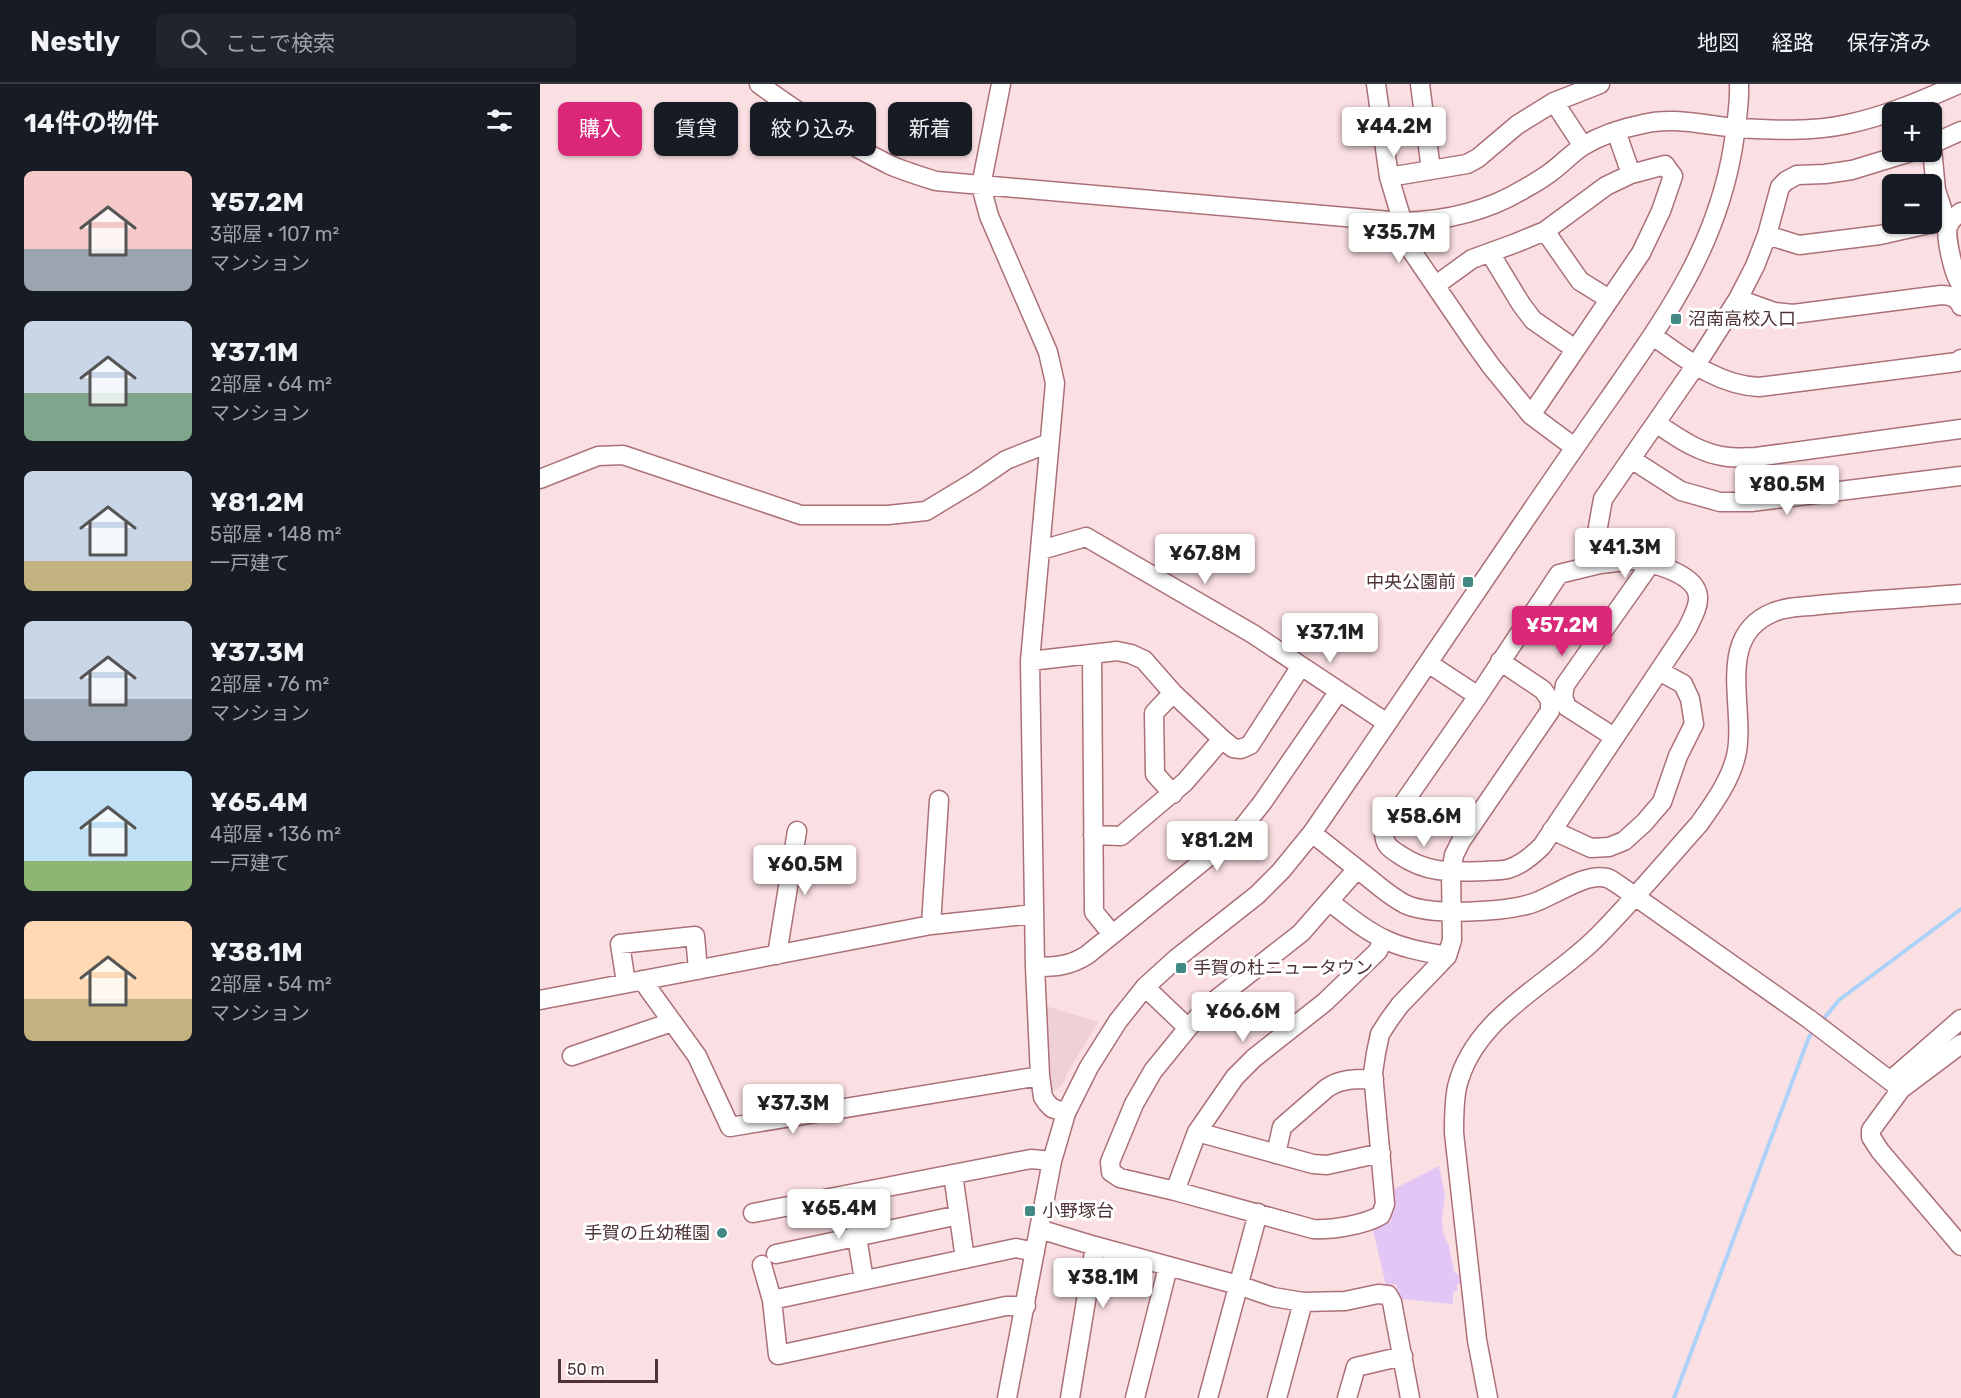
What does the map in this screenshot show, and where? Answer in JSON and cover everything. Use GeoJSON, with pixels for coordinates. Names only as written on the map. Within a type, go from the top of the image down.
{"type":"FeatureCollection","features":[{"type":"Feature","properties":{"kind":"street"},"geometry":{"type":"LineString","coordinates":[[759,84],[842,139],[890,165],[936,181],[1402,222],[1448,218],[1494,204],[1541,178],[1583,146],[1616,131],[1646,123],[1676,121],[1736,128],[1804,130],[1846,125],[1903,108],[1959,84]]}},
{"type":"Feature","properties":{"kind":"street"},"geometry":{"type":"LineString","coordinates":[[1001,84],[981,186],[989,216],[1048,352],[1054,383],[1030,662],[1034,914],[1040,1076],[1043,1096],[1053,1108],[1066,1113]]}},
{"type":"Feature","properties":{"kind":"street"},"geometry":{"type":"LineString","coordinates":[[1376,84],[1389,177],[1411,250],[1491,366],[1531,415],[1575,447]]}},
{"type":"Feature","properties":{"kind":"street"},"geometry":{"type":"LineString","coordinates":[[1423,84],[1431,170]]}},
{"type":"Feature","properties":{"kind":"street"},"geometry":{"type":"LineString","coordinates":[[1389,177],[1467,164],[1478,158],[1517,125],[1554,102],[1599,84]]}},
{"type":"Feature","properties":{"kind":"street"},"geometry":{"type":"LineString","coordinates":[[1007,1398],[1052,1161],[1066,1113],[1076,1090],[1100,1047],[1145,987],[1162,970],[1257,895],[1281,871],[1312,833],[1653,336],[1677,299],[1696,263],[1717,213],[1729,170],[1736,128],[1739,84]]}},
{"type":"Feature","properties":{"kind":"street"},"geometry":{"type":"LineString","coordinates":[[1554,102],[1583,146]]}},
{"type":"Feature","properties":{"kind":"street"},"geometry":{"type":"LineString","coordinates":[[1616,131],[1631,174]]}},
{"type":"Feature","properties":{"kind":"street"},"geometry":{"type":"LineString","coordinates":[[1942,141],[1961,131]]}},
{"type":"Feature","properties":{"kind":"street"},"geometry":{"type":"LineString","coordinates":[[1600,564],[1596,538],[1603,499],[1696,365],[1738,299],[1755,266],[1767,235],[1780,187],[1797,175],[1852,170],[1882,161]]}},
{"type":"Feature","properties":{"kind":"street"},"geometry":{"type":"LineString","coordinates":[[1436,285],[1472,259],[1545,231],[1606,186],[1631,174],[1665,165],[1673,176],[1661,211],[1641,253],[1531,415]]}},
{"type":"Feature","properties":{"kind":"street"},"geometry":{"type":"LineString","coordinates":[[1961,212],[1953,218],[1947,229],[1954,272],[1961,284]]}},
{"type":"Feature","properties":{"kind":"street"},"geometry":{"type":"LineString","coordinates":[[1545,231],[1580,281],[1609,299]]}},
{"type":"Feature","properties":{"kind":"street"},"geometry":{"type":"LineString","coordinates":[[1767,235],[1799,245],[1884,234]]}},
{"type":"Feature","properties":{"kind":"street"},"geometry":{"type":"LineString","coordinates":[[1490,253],[1533,320],[1575,349]]}},
{"type":"Feature","properties":{"kind":"street"},"geometry":{"type":"LineString","coordinates":[[1738,299],[1766,310],[1793,314],[1941,295],[1952,296],[1960,302],[1961,306]]}},
{"type":"Feature","properties":{"kind":"street"},"geometry":{"type":"LineString","coordinates":[[1653,336],[1723,380],[1759,387],[1957,362],[1961,359]]}},
{"type":"Feature","properties":{"kind":"street"},"geometry":{"type":"LineString","coordinates":[[1656,423],[1688,444],[1708,453],[1729,457],[1756,457],[1961,429]]}},
{"type":"Feature","properties":{"kind":"street"},"geometry":{"type":"LineString","coordinates":[[540,479],[598,456],[623,455],[801,515],[888,515],[926,511],[1006,460],[1049,443]]}},
{"type":"Feature","properties":{"kind":"street"},"geometry":{"type":"LineString","coordinates":[[1631,459],[1682,491],[1720,502],[1751,502],[1961,476]]}},
{"type":"Feature","properties":{"kind":"street"},"geometry":{"type":"LineString","coordinates":[[1041,550],[1086,537],[1254,634],[1387,723]]}},
{"type":"Feature","properties":{"kind":"street"},"geometry":{"type":"LineString","coordinates":[[1635,560],[1651,563],[1673,571],[1690,581],[1698,593],[1699,600],[1687,629],[1542,846],[1526,860],[1507,870],[1451,872],[1429,870],[1411,862],[1387,846],[1384,831],[1559,574],[1600,564],[1635,560]]}},
{"type":"Feature","properties":{"kind":"street"},"geometry":{"type":"LineString","coordinates":[[1614,736],[1567,707],[1563,698],[1565,685],[1651,563]]}},
{"type":"Feature","properties":{"kind":"street"},"geometry":{"type":"LineString","coordinates":[[1488,1398],[1477,1340],[1456,1153],[1454,1115],[1458,1085],[1467,1060],[1483,1035],[1494,1023],[1593,941],[1699,824],[1719,795],[1732,770],[1738,741],[1735,677],[1737,655],[1751,627],[1774,611],[1833,603],[1961,594]]}},
{"type":"Feature","properties":{"kind":"street"},"geometry":{"type":"LineString","coordinates":[[1030,662],[1117,651],[1131,654],[1144,660],[1173,693],[1222,739],[1233,748],[1241,749],[1250,745],[1302,666]]}},
{"type":"Feature","properties":{"kind":"street"},"geometry":{"type":"LineString","coordinates":[[1092,654],[1094,912],[1112,934]]}},
{"type":"Feature","properties":{"kind":"street"},"geometry":{"type":"LineString","coordinates":[[1357,869],[1301,933],[1209,1005],[1153,1071],[1134,1104],[1110,1162],[1111,1172],[1120,1178],[1312,1229],[1327,1229],[1374,1220],[1381,1215],[1384,1204],[1374,1079],[1380,1034],[1400,1005],[1447,956],[1452,940],[1450,912],[1451,872],[1454,855],[1461,841],[1550,711],[1550,700],[1543,690],[1500,661]]}},
{"type":"Feature","properties":{"kind":"street"},"geometry":{"type":"LineString","coordinates":[[1428,663],[1478,696]]}},
{"type":"Feature","properties":{"kind":"street"},"geometry":{"type":"LineString","coordinates":[[1552,830],[1591,848],[1609,847],[1624,841],[1662,802],[1678,756],[1694,724],[1690,699],[1683,684],[1659,671]]}},
{"type":"Feature","properties":{"kind":"street"},"geometry":{"type":"LineString","coordinates":[[1035,967],[1059,967],[1075,963],[1087,955],[1239,831],[1262,803],[1339,691]]}},
{"type":"Feature","properties":{"kind":"street"},"geometry":{"type":"LineString","coordinates":[[1173,693],[1154,712],[1155,774],[1173,794]]}},
{"type":"Feature","properties":{"kind":"street"},"geometry":{"type":"LineString","coordinates":[[1093,835],[1120,836],[1173,794],[1197,770],[1222,739]]}},
{"type":"Feature","properties":{"kind":"street"},"geometry":{"type":"LineString","coordinates":[[931,925],[939,800]]}},
{"type":"Feature","properties":{"kind":"street"},"geometry":{"type":"LineString","coordinates":[[777,955],[797,831]]}},
{"type":"Feature","properties":{"kind":"street"},"geometry":{"type":"LineString","coordinates":[[1312,833],[1342,853],[1357,869],[1387,892],[1408,905],[1427,910],[1450,912],[1505,909],[1550,897],[1577,883],[1595,878],[1607,878],[1809,1019],[1896,1084]]}},
{"type":"Feature","properties":{"kind":"street"},"geometry":{"type":"LineString","coordinates":[[1330,902],[1356,923],[1383,939],[1412,949],[1447,956]]}},
{"type":"Feature","properties":{"kind":"street"},"geometry":{"type":"LineString","coordinates":[[540,1000],[931,925],[1034,914]]}},
{"type":"Feature","properties":{"kind":"street"},"geometry":{"type":"LineString","coordinates":[[699,970],[695,936],[620,944],[634,982],[672,1022],[697,1056],[730,1127],[1040,1076]]}},
{"type":"Feature","properties":{"kind":"street"},"geometry":{"type":"LineString","coordinates":[[1175,1191],[1197,1132],[1235,1077],[1254,1058],[1326,1002],[1378,951],[1383,939]]}},
{"type":"Feature","properties":{"kind":"street"},"geometry":{"type":"LineString","coordinates":[[1145,987],[1188,1028]]}},
{"type":"Feature","properties":{"kind":"street"},"geometry":{"type":"LineString","coordinates":[[1961,1019],[1896,1084],[1871,1130],[1871,1137],[1880,1151],[1961,1246]]}},
{"type":"Feature","properties":{"kind":"street"},"geometry":{"type":"LineString","coordinates":[[572,1056],[672,1022]]}},
{"type":"Feature","properties":{"kind":"street"},"geometry":{"type":"LineString","coordinates":[[1896,1084],[1961,1044]]}},
{"type":"Feature","properties":{"kind":"street"},"geometry":{"type":"LineString","coordinates":[[1276,1154],[1282,1127],[1332,1084],[1351,1079],[1374,1079]]}},
{"type":"Feature","properties":{"kind":"street"},"geometry":{"type":"LineString","coordinates":[[1197,1132],[1313,1164],[1327,1165],[1381,1153]]}},
{"type":"Feature","properties":{"kind":"street"},"geometry":{"type":"LineString","coordinates":[[753,1213],[1031,1159],[1052,1161]]}},
{"type":"Feature","properties":{"kind":"street"},"geometry":{"type":"LineString","coordinates":[[952,1174],[965,1259]]}},
{"type":"Feature","properties":{"kind":"street"},"geometry":{"type":"LineString","coordinates":[[850,1194],[864,1280]]}},
{"type":"Feature","properties":{"kind":"street"},"geometry":{"type":"LineString","coordinates":[[1208,1398],[1258,1213]]}},
{"type":"Feature","properties":{"kind":"street"},"geometry":{"type":"LineString","coordinates":[[959,1215],[856,1236],[769,1259],[778,1355],[1006,1306],[1026,1306]]}},
{"type":"Feature","properties":{"kind":"street"},"geometry":{"type":"LineString","coordinates":[[1039,1229],[1238,1285],[1273,1298],[1303,1302],[1346,1301],[1378,1294],[1388,1295],[1392,1302],[1410,1398]]}},
{"type":"Feature","properties":{"kind":"street"},"geometry":{"type":"LineString","coordinates":[[1070,1398],[1095,1246]]}},
{"type":"Feature","properties":{"kind":"street"},"geometry":{"type":"LineString","coordinates":[[772,1300],[1016,1248],[1035,1252]]}},
{"type":"Feature","properties":{"kind":"street"},"geometry":{"type":"LineString","coordinates":[[1135,1398],[1168,1267]]}},
{"type":"Feature","properties":{"kind":"street"},"geometry":{"type":"LineString","coordinates":[[1277,1398],[1303,1302]]}},
{"type":"Feature","properties":{"kind":"street"},"geometry":{"type":"LineString","coordinates":[[1347,1398],[1356,1367],[1403,1356]]}},
{"type":"Feature","properties":{"kind":"shaded area"},"geometry":{"type":"Polygon","coordinates":[[[1046,1006],[1098,1022],[1063,1084],[1056,1090],[1048,1090],[1046,1006]]]}},
{"type":"Feature","properties":{"kind":"shaded area"},"geometry":{"type":"Polygon","coordinates":[[[1439,1166],[1445,1196],[1442,1218],[1443,1233],[1449,1246],[1454,1272],[1459,1275],[1465,1274],[1466,1283],[1456,1285],[1458,1290],[1453,1292],[1453,1304],[1401,1299],[1396,1284],[1386,1286],[1372,1226],[1391,1222],[1392,1190],[1439,1166]]]}},
{"type":"Feature","properties":{"kind":"waterway"},"geometry":{"type":"LineString","coordinates":[[1822,1021],[1839,1000],[1961,909]]}},
{"type":"Feature","properties":{"kind":"waterway"},"geometry":{"type":"LineString","coordinates":[[1674,1398],[1809,1037],[1815,1029]]}},
{"type":"Feature","properties":{"kind":"place","name":"沼南高校入口"},"geometry":{"type":"Point","coordinates":[1676,319]}},
{"type":"Feature","properties":{"kind":"place","name":"中央公園前"},"geometry":{"type":"Point","coordinates":[1468,582]}},
{"type":"Feature","properties":{"kind":"place","name":"手賀の杜ニュータウン"},"geometry":{"type":"Point","coordinates":[1181,968]}},
{"type":"Feature","properties":{"kind":"place","name":"小野塚台"},"geometry":{"type":"Point","coordinates":[1030,1211]}},
{"type":"Feature","properties":{"kind":"place","name":"手賀の丘幼稚園"},"geometry":{"type":"Point","coordinates":[722,1233]}}]}
